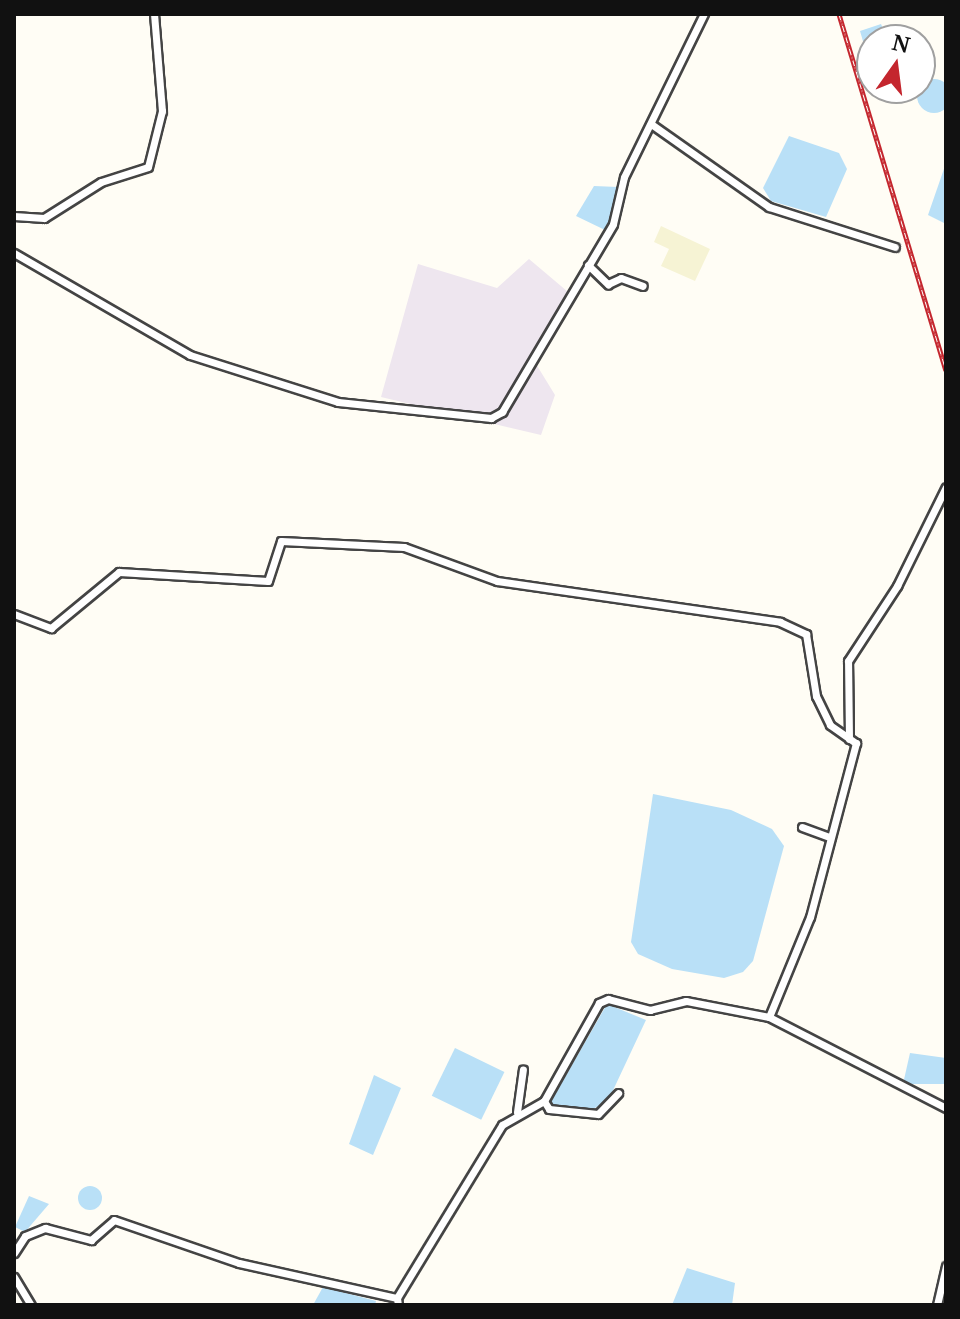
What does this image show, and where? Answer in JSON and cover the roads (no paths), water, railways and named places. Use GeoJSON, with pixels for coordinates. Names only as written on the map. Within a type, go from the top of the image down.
{"type":"FeatureCollection","features":[{"type":"Feature","properties":{"kind":"street"},"geometry":{"type":"LineString","coordinates":[[14,216],[44,218],[101,182],[148,167],[162,111],[154,14]]}},
{"type":"Feature","properties":{"kind":"street"},"geometry":{"type":"LineString","coordinates":[[14,253],[190,355],[338,402],[491,418],[502,412],[613,224],[624,177],[704,14]]}},
{"type":"Feature","properties":{"kind":"street"},"geometry":{"type":"LineString","coordinates":[[651,124],[769,207],[895,247]]}},
{"type":"Feature","properties":{"kind":"street"},"geometry":{"type":"LineString","coordinates":[[588,265],[608,284],[621,278],[643,286]]}},
{"type":"Feature","properties":{"kind":"street"},"geometry":{"type":"LineString","coordinates":[[849,739],[848,661],[897,586],[946,487]]}},
{"type":"Feature","properties":{"kind":"street"},"geometry":{"type":"LineString","coordinates":[[14,614],[51,628],[119,572],[268,581],[281,541],[404,547],[497,581],[780,622],[806,634],[816,696],[830,725],[856,743],[851,776],[829,837],[810,917],[769,1017]]}},
{"type":"Feature","properties":{"kind":"street"},"geometry":{"type":"LineString","coordinates":[[802,827],[829,837]]}},
{"type":"Feature","properties":{"kind":"street"},"geometry":{"type":"LineString","coordinates":[[14,1253],[25,1236],[45,1228],[91,1240],[114,1220],[239,1263],[398,1301],[502,1125],[517,1112],[544,1101],[608,999],[650,1010],[686,1001],[769,1017],[946,1108]]}},
{"type":"Feature","properties":{"kind":"street"},"geometry":{"type":"LineString","coordinates":[[517,1112],[523,1069]]}},
{"type":"Feature","properties":{"kind":"street"},"geometry":{"type":"LineString","coordinates":[[544,1101],[549,1109],[598,1114],[618,1093]]}},
{"type":"Feature","properties":{"kind":"street"},"geometry":{"type":"LineString","coordinates":[[937,1305],[946,1266]]}},
{"type":"Feature","properties":{"kind":"street"},"geometry":{"type":"LineString","coordinates":[[14,1277],[31,1305]]}},
{"type":"Feature","properties":{"kind":"water"},"geometry":{"type":"Polygon","coordinates":[[[936,79],[950,89],[950,103],[941,112],[927,112],[919,104],[936,104],[936,79]]]}},
{"type":"Feature","properties":{"kind":"water"},"geometry":{"type":"Polygon","coordinates":[[[789,136],[839,153],[847,169],[826,217],[771,201],[763,188],[789,136]]]}},
{"type":"Feature","properties":{"kind":"water"},"geometry":{"type":"Polygon","coordinates":[[[946,163],[946,224],[928,215],[946,163]]]}},
{"type":"Feature","properties":{"kind":"water"},"geometry":{"type":"Polygon","coordinates":[[[594,186],[618,187],[615,216],[605,230],[576,216],[594,186]]]}},
{"type":"Feature","properties":{"kind":"water"},"geometry":{"type":"Polygon","coordinates":[[[653,794],[731,810],[772,829],[784,846],[753,961],[743,972],[724,978],[672,969],[638,954],[631,942],[653,794]]]}},
{"type":"Feature","properties":{"kind":"water"},"geometry":{"type":"Polygon","coordinates":[[[607,1004],[646,1020],[608,1101],[589,1111],[549,1105],[607,1004]]]}},
{"type":"Feature","properties":{"kind":"water"},"geometry":{"type":"Polygon","coordinates":[[[455,1048],[504,1072],[481,1120],[432,1096],[455,1048]]]}},
{"type":"Feature","properties":{"kind":"water"},"geometry":{"type":"Polygon","coordinates":[[[910,1053],[946,1058],[946,1084],[903,1084],[910,1053]]]}},
{"type":"Feature","properties":{"kind":"water"},"geometry":{"type":"Polygon","coordinates":[[[374,1075],[401,1088],[373,1155],[349,1144],[374,1075]]]}},
{"type":"Feature","properties":{"kind":"water"},"geometry":{"type":"Polygon","coordinates":[[[90,1186],[98,1190],[102,1198],[98,1206],[90,1210],[82,1206],[78,1198],[82,1190],[90,1186]]]}},
{"type":"Feature","properties":{"kind":"water"},"geometry":{"type":"Polygon","coordinates":[[[29,1196],[49,1204],[25,1232],[15,1227],[29,1196]]]}},
{"type":"Feature","properties":{"kind":"water"},"geometry":{"type":"Polygon","coordinates":[[[687,1268],[735,1283],[732,1305],[672,1305],[687,1268]]]}},
{"type":"Feature","properties":{"kind":"water"},"geometry":{"type":"Polygon","coordinates":[[[323,1287],[376,1301],[375,1305],[313,1305],[323,1287]]]}},
{"type":"Feature","properties":{"kind":"railway"},"geometry":{"type":"LineString","coordinates":[[839,14],[946,370]]}}]}
